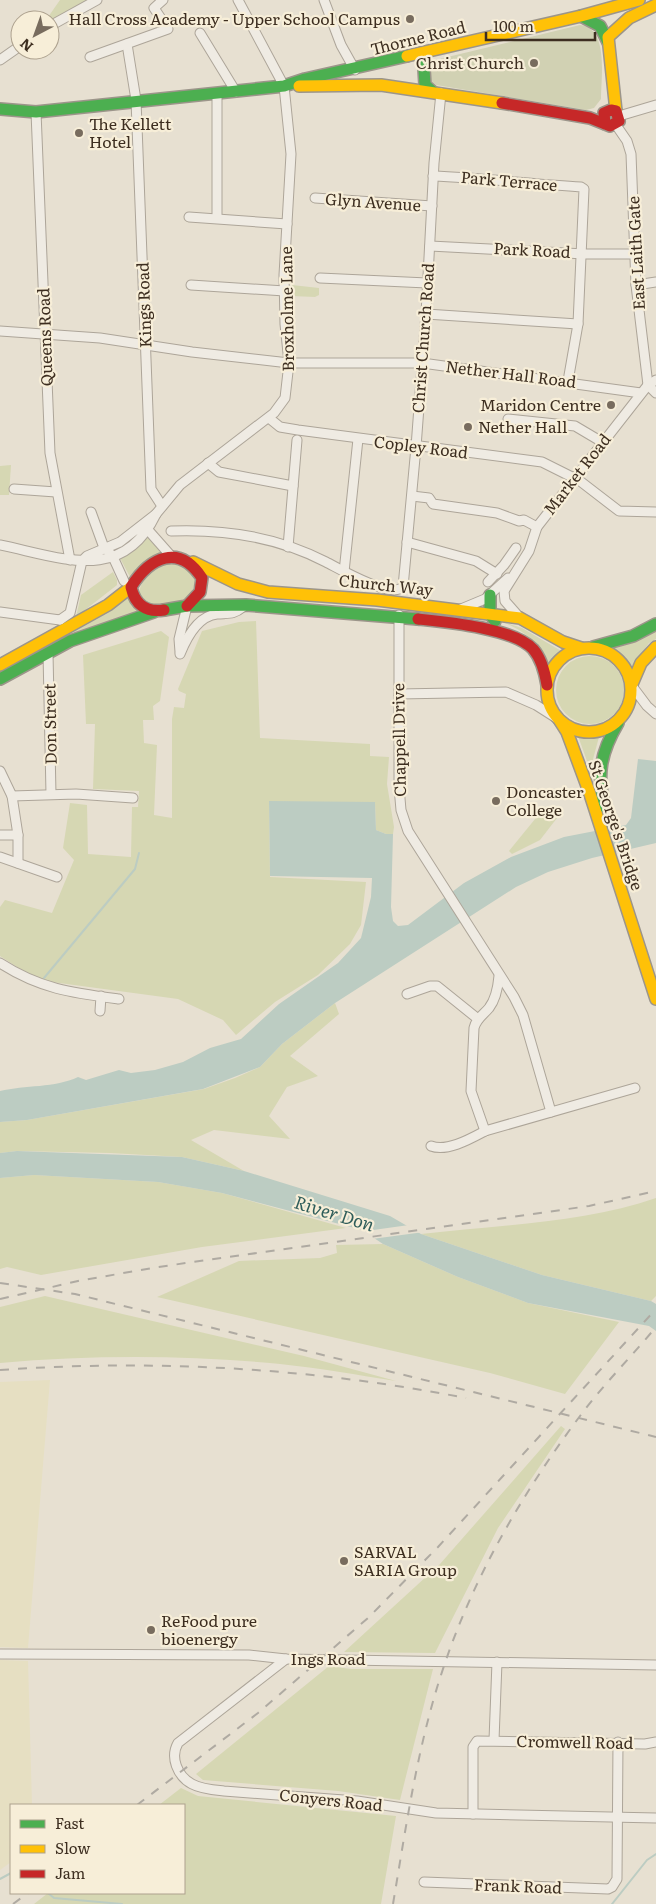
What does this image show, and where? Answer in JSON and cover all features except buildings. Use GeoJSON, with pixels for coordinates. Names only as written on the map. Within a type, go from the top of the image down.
{"type":"FeatureCollection","features":[{"type":"Feature","properties":{"kind":"main road","name":"Thorne Road"},"geometry":{"type":"LineString","coordinates":[[288,86],[305,79],[355,70],[581,16],[639,0]]}},
{"type":"Feature","properties":{"kind":"main road"},"geometry":{"type":"LineString","coordinates":[[614,119],[608,42],[610,33],[643,9],[656,5]]}},
{"type":"Feature","properties":{"kind":"main road"},"geometry":{"type":"LineString","coordinates":[[581,16],[600,26],[608,42]]}},
{"type":"Feature","properties":{"kind":"main road"},"geometry":{"type":"LineString","coordinates":[[423,53],[425,84],[437,92]]}},
{"type":"Feature","properties":{"kind":"main road","name":"Thorne Road"},"geometry":{"type":"LineString","coordinates":[[0,109],[36,112],[136,100],[288,86],[358,84],[437,92],[590,118],[614,119]]}},
{"type":"Feature","properties":{"kind":"main road"},"geometry":{"type":"LineString","coordinates":[[0,665],[108,605],[127,584],[148,568],[170,556],[186,559],[202,578],[200,592],[187,606],[154,612],[92,632],[0,679]]}},
{"type":"Feature","properties":{"kind":"main road","name":"Church Way"},"geometry":{"type":"LineString","coordinates":[[186,559],[238,584],[268,592],[412,604],[520,618],[563,642],[585,648]]}},
{"type":"Feature","properties":{"kind":"main road"},"geometry":{"type":"LineString","coordinates":[[127,584],[140,606],[154,612]]}},
{"type":"Feature","properties":{"kind":"main road"},"geometry":{"type":"LineString","coordinates":[[490,594],[490,614],[496,621],[520,636],[527,643],[542,664],[549,703],[559,720],[576,731],[595,732],[604,730],[620,720],[627,710],[632,685],[641,663],[656,647]]}},
{"type":"Feature","properties":{"kind":"main road","name":"Church Way"},"geometry":{"type":"LineString","coordinates":[[187,606],[245,605],[398,618],[470,626],[519,638],[527,643]]}},
{"type":"Feature","properties":{"kind":"main road"},"geometry":{"type":"LineString","coordinates":[[34,645],[54,629],[58,622]]}},
{"type":"Feature","properties":{"kind":"main road"},"geometry":{"type":"LineString","coordinates":[[547,685],[551,672],[558,661],[569,653],[633,636],[656,624]]}},
{"type":"Feature","properties":{"kind":"main road"},"geometry":{"type":"LineString","coordinates":[[585,648],[602,650],[620,660],[628,671],[632,685]]}},
{"type":"Feature","properties":{"kind":"main road","name":"St George's Bridge"},"geometry":{"type":"LineString","coordinates":[[559,720],[567,732],[595,793],[656,969]]}},
{"type":"Feature","properties":{"kind":"main road","name":"St George's Bridge"},"geometry":{"type":"LineString","coordinates":[[620,720],[605,744],[601,755],[595,793],[656,999]]}},
{"type":"Feature","properties":{"kind":"street"},"geometry":{"type":"LineString","coordinates":[[60,20],[97,0]]}},
{"type":"Feature","properties":{"kind":"street"},"geometry":{"type":"LineString","coordinates":[[90,57],[168,29],[154,8],[163,0]]}},
{"type":"Feature","properties":{"kind":"street"},"geometry":{"type":"LineString","coordinates":[[238,0],[288,86]]}},
{"type":"Feature","properties":{"kind":"street"},"geometry":{"type":"LineString","coordinates":[[324,0],[341,45],[355,70]]}},
{"type":"Feature","properties":{"kind":"street"},"geometry":{"type":"LineString","coordinates":[[200,33],[236,92]]}},
{"type":"Feature","properties":{"kind":"street","name":"Kings Road"},"geometry":{"type":"LineString","coordinates":[[127,44],[136,100],[150,489],[162,506]]}},
{"type":"Feature","properties":{"kind":"street","name":"Broxholme Lane"},"geometry":{"type":"LineString","coordinates":[[156,514],[180,485],[269,418],[285,398],[289,363],[285,324],[287,224],[291,154],[288,86]]}},
{"type":"Feature","properties":{"kind":"street","name":"Christ Church Road"},"geometry":{"type":"LineString","coordinates":[[344,572],[384,589],[400,590],[404,582],[426,314],[426,283],[430,246],[437,92]]}},
{"type":"Feature","properties":{"kind":"street"},"geometry":{"type":"LineString","coordinates":[[217,94],[217,218]]}},
{"type":"Feature","properties":{"kind":"street"},"geometry":{"type":"LineString","coordinates":[[614,119],[656,105]]}},
{"type":"Feature","properties":{"kind":"street","name":"Queens Road"},"geometry":{"type":"LineString","coordinates":[[36,112],[50,453],[70,560]]}},
{"type":"Feature","properties":{"kind":"street","name":"East Laith Gate"},"geometry":{"type":"LineString","coordinates":[[614,119],[627,141],[631,154],[636,285],[652,382]]}},
{"type":"Feature","properties":{"kind":"street","name":"Park Terrace"},"geometry":{"type":"LineString","coordinates":[[434,176],[486,178],[504,182],[581,187],[584,189],[580,254]]}},
{"type":"Feature","properties":{"kind":"street","name":"Glyn Avenue"},"geometry":{"type":"LineString","coordinates":[[315,198],[432,206]]}},
{"type":"Feature","properties":{"kind":"street"},"geometry":{"type":"LineString","coordinates":[[189,217],[287,224]]}},
{"type":"Feature","properties":{"kind":"street","name":"Park Road"},"geometry":{"type":"LineString","coordinates":[[430,246],[580,254],[634,254]]}},
{"type":"Feature","properties":{"kind":"street"},"geometry":{"type":"LineString","coordinates":[[568,381],[578,324],[580,254]]}},
{"type":"Feature","properties":{"kind":"street"},"geometry":{"type":"LineString","coordinates":[[320,278],[426,283]]}},
{"type":"Feature","properties":{"kind":"street"},"geometry":{"type":"LineString","coordinates":[[636,285],[656,282]]}},
{"type":"Feature","properties":{"kind":"street"},"geometry":{"type":"LineString","coordinates":[[191,285],[285,291]]}},
{"type":"Feature","properties":{"kind":"street"},"geometry":{"type":"LineString","coordinates":[[426,314],[578,324]]}},
{"type":"Feature","properties":{"kind":"street","name":"Nether Hall Road"},"geometry":{"type":"LineString","coordinates":[[0,331],[45,336],[100,338],[289,363],[422,363],[568,381],[641,393]]}},
{"type":"Feature","properties":{"kind":"street"},"geometry":{"type":"LineString","coordinates":[[652,382],[656,393]]}},
{"type":"Feature","properties":{"kind":"street","name":"Market Road"},"geometry":{"type":"LineString","coordinates":[[520,618],[510,608],[504,596],[507,585],[529,550],[537,527],[573,478],[641,393],[652,382]]}},
{"type":"Feature","properties":{"kind":"street","name":"Copley Road"},"geometry":{"type":"LineString","coordinates":[[269,418],[280,428],[542,462],[573,478],[619,511],[656,512]]}},
{"type":"Feature","properties":{"kind":"street"},"geometry":{"type":"LineString","coordinates":[[508,419],[575,426],[602,442]]}},
{"type":"Feature","properties":{"kind":"street"},"geometry":{"type":"LineString","coordinates":[[171,531],[204,530],[232,532],[315,556],[344,572],[358,438]]}},
{"type":"Feature","properties":{"kind":"street"},"geometry":{"type":"LineString","coordinates":[[288,547],[297,440]]}},
{"type":"Feature","properties":{"kind":"street"},"geometry":{"type":"LineString","coordinates":[[208,463],[219,472],[293,486]]}},
{"type":"Feature","properties":{"kind":"street"},"geometry":{"type":"LineString","coordinates":[[14,489],[56,492]]}},
{"type":"Feature","properties":{"kind":"street"},"geometry":{"type":"LineString","coordinates":[[412,496],[429,498],[433,504],[497,513],[519,521],[524,520],[537,527]]}},
{"type":"Feature","properties":{"kind":"street"},"geometry":{"type":"LineString","coordinates":[[91,512],[100,536],[115,557],[127,584]]}},
{"type":"Feature","properties":{"kind":"street"},"geometry":{"type":"LineString","coordinates":[[0,545],[70,560],[103,560],[115,557],[139,542],[156,514]]}},
{"type":"Feature","properties":{"kind":"street"},"geometry":{"type":"LineString","coordinates":[[0,612],[58,622],[69,614],[82,561],[87,556],[108,549],[156,514]]}},
{"type":"Feature","properties":{"kind":"street"},"geometry":{"type":"LineString","coordinates":[[131,534],[148,530]]}},
{"type":"Feature","properties":{"kind":"street"},"geometry":{"type":"LineString","coordinates":[[148,530],[170,556]]}},
{"type":"Feature","properties":{"kind":"street"},"geometry":{"type":"LineString","coordinates":[[408,542],[476,561],[497,574]]}},
{"type":"Feature","properties":{"kind":"street"},"geometry":{"type":"LineString","coordinates":[[488,582],[497,574],[516,548]]}},
{"type":"Feature","properties":{"kind":"street"},"geometry":{"type":"LineString","coordinates":[[103,560],[127,584]]}},
{"type":"Feature","properties":{"kind":"street","name":"Market Road"},"geometry":{"type":"LineString","coordinates":[[459,610],[490,594],[518,569]]}},
{"type":"Feature","properties":{"kind":"street"},"geometry":{"type":"LineString","coordinates":[[398,618],[399,614],[412,604]]}},
{"type":"Feature","properties":{"kind":"street"},"geometry":{"type":"LineString","coordinates":[[168,610],[177,620],[180,633],[180,653],[201,621],[216,614],[230,615],[245,605]]}},
{"type":"Feature","properties":{"kind":"street"},"geometry":{"type":"LineString","coordinates":[[180,633],[187,606]]}},
{"type":"Feature","properties":{"kind":"street","name":"Chappell Drive"},"geometry":{"type":"LineString","coordinates":[[398,618],[398,787],[401,810],[408,832],[523,1015],[551,1112]]}},
{"type":"Feature","properties":{"kind":"street","name":"Don Street"},"geometry":{"type":"LineString","coordinates":[[48,653],[51,794]]}},
{"type":"Feature","properties":{"kind":"street"},"geometry":{"type":"LineString","coordinates":[[632,685],[647,706],[656,714]]}},
{"type":"Feature","properties":{"kind":"street"},"geometry":{"type":"LineString","coordinates":[[399,694],[498,691],[515,695],[559,720]]}},
{"type":"Feature","properties":{"kind":"street"},"geometry":{"type":"LineString","coordinates":[[0,771],[12,796],[18,835],[18,863]]}},
{"type":"Feature","properties":{"kind":"street"},"geometry":{"type":"LineString","coordinates":[[12,796],[51,794],[133,798]]}},
{"type":"Feature","properties":{"kind":"street"},"geometry":{"type":"LineString","coordinates":[[0,835],[18,835]]}},
{"type":"Feature","properties":{"kind":"street"},"geometry":{"type":"LineString","coordinates":[[0,857],[57,877]]}},
{"type":"Feature","properties":{"kind":"street"},"geometry":{"type":"LineString","coordinates":[[0,963],[34,983],[119,999]]}},
{"type":"Feature","properties":{"kind":"street"},"geometry":{"type":"LineString","coordinates":[[485,1131],[471,1091],[474,1028],[478,1019],[494,998],[499,976]]}},
{"type":"Feature","properties":{"kind":"street"},"geometry":{"type":"LineString","coordinates":[[407,994],[430,986],[437,986],[447,992],[478,1019]]}},
{"type":"Feature","properties":{"kind":"street"},"geometry":{"type":"LineString","coordinates":[[494,998],[503,994],[515,1000]]}},
{"type":"Feature","properties":{"kind":"street"},"geometry":{"type":"LineString","coordinates":[[100,1011],[101,996]]}},
{"type":"Feature","properties":{"kind":"street"},"geometry":{"type":"LineString","coordinates":[[431,1146],[443,1148],[469,1140],[485,1131],[635,1088]]}},
{"type":"Feature","properties":{"kind":"street","name":"Ings Road"},"geometry":{"type":"LineString","coordinates":[[0,1654],[250,1655],[286,1659],[656,1665]]}},
{"type":"Feature","properties":{"kind":"street","name":"Conyers Road"},"geometry":{"type":"LineString","coordinates":[[286,1659],[178,1742],[173,1756],[176,1766],[189,1782],[205,1788],[224,1791],[357,1801],[436,1813],[656,1818]]}},
{"type":"Feature","properties":{"kind":"street"},"geometry":{"type":"LineString","coordinates":[[494,1740],[497,1662]]}},
{"type":"Feature","properties":{"kind":"street","name":"Cromwell Road"},"geometry":{"type":"LineString","coordinates":[[473,1814],[473,1744],[480,1740],[645,1744],[656,1742]]}},
{"type":"Feature","properties":{"kind":"street"},"geometry":{"type":"LineString","coordinates":[[617,1818],[618,1742]]}},
{"type":"Feature","properties":{"kind":"street","name":"Frank Road"},"geometry":{"type":"LineString","coordinates":[[424,1882],[608,1889],[612,1887],[617,1879],[617,1818]]}},
{"type":"Feature","properties":{"kind":"shaded area"},"geometry":{"type":"Polygon","coordinates":[[[50,1380],[28,1648],[0,1647],[0,1382],[50,1380]]]}},
{"type":"Feature","properties":{"kind":"shaded area"},"geometry":{"type":"Polygon","coordinates":[[[0,1660],[28,1661],[32,1804],[10,1804],[10,1863],[0,1870],[0,1660]]]}},
{"type":"Feature","properties":{"kind":"green space"},"geometry":{"type":"Polygon","coordinates":[[[60,0],[97,0],[60,20],[60,10],[53,10],[60,0]]]}},
{"type":"Feature","properties":{"kind":"green space"},"geometry":{"type":"Polygon","coordinates":[[[580,25],[589,28],[596,35],[601,55],[601,99],[594,108],[586,110],[436,85],[431,81],[427,72],[431,61],[580,25]]]}},
{"type":"Feature","properties":{"kind":"green space"},"geometry":{"type":"Polygon","coordinates":[[[292,285],[319,288],[319,295],[315,297],[291,296],[292,285]]]}},
{"type":"Feature","properties":{"kind":"green space"},"geometry":{"type":"Polygon","coordinates":[[[11,465],[9,495],[0,495],[0,466],[11,465]]]}},
{"type":"Feature","properties":{"kind":"green space"},"geometry":{"type":"Polygon","coordinates":[[[149,537],[165,553],[130,577],[120,558],[149,537]]]}},
{"type":"Feature","properties":{"kind":"green space"},"geometry":{"type":"Polygon","coordinates":[[[184,563],[196,578],[193,589],[186,598],[165,603],[153,604],[145,602],[141,597],[140,591],[144,580],[149,575],[165,565],[184,563]]]}},
{"type":"Feature","properties":{"kind":"green space"},"geometry":{"type":"Polygon","coordinates":[[[113,572],[117,585],[76,617],[81,595],[113,572]]]}},
{"type":"Feature","properties":{"kind":"green space"},"geometry":{"type":"Polygon","coordinates":[[[127,596],[139,612],[76,634],[72,630],[127,596]]]}},
{"type":"Feature","properties":{"kind":"green space"},"geometry":{"type":"Polygon","coordinates":[[[256,621],[260,738],[370,744],[370,756],[389,757],[387,784],[394,827],[393,834],[386,834],[376,830],[375,802],[269,802],[270,877],[366,882],[361,925],[350,944],[318,975],[275,1002],[236,1035],[223,1020],[178,999],[37,980],[0,956],[0,907],[5,900],[52,913],[74,860],[63,848],[70,803],[87,805],[88,854],[131,857],[132,807],[138,807],[139,791],[93,789],[95,724],[86,724],[83,655],[161,631],[169,637],[160,701],[153,706],[154,720],[143,720],[144,743],[157,745],[154,815],[172,818],[172,719],[174,707],[184,708],[186,694],[178,689],[202,631],[239,622],[256,621]]]}},
{"type":"Feature","properties":{"kind":"green space"},"geometry":{"type":"Polygon","coordinates":[[[503,622],[522,628],[563,652],[549,664],[541,650],[530,638],[503,622]]]}},
{"type":"Feature","properties":{"kind":"green space"},"geometry":{"type":"Polygon","coordinates":[[[656,630],[656,639],[649,643],[632,666],[614,648],[656,630]]]}},
{"type":"Feature","properties":{"kind":"green space"},"geometry":{"type":"Polygon","coordinates":[[[590,656],[603,659],[614,666],[621,677],[624,690],[621,703],[614,714],[603,721],[590,724],[577,721],[566,714],[559,703],[556,690],[559,677],[566,666],[577,659],[590,656]]]}},
{"type":"Feature","properties":{"kind":"green space"},"geometry":{"type":"Polygon","coordinates":[[[578,736],[599,737],[592,763],[587,761],[578,736]]]}},
{"type":"Feature","properties":{"kind":"green space"},"geometry":{"type":"Polygon","coordinates":[[[544,808],[557,818],[540,840],[512,854],[509,851],[544,808]]]}},
{"type":"Feature","properties":{"kind":"green space"},"geometry":{"type":"Polygon","coordinates":[[[335,1003],[339,1014],[290,1056],[318,1076],[287,1087],[269,1116],[290,1139],[214,1130],[191,1140],[244,1171],[182,1157],[110,1153],[17,1151],[0,1153],[0,1122],[27,1120],[204,1089],[235,1078],[260,1067],[282,1044],[335,1003]]]}},
{"type":"Feature","properties":{"kind":"green space"},"geometry":{"type":"Polygon","coordinates":[[[34,1175],[158,1182],[222,1193],[346,1228],[202,1247],[41,1275],[7,1267],[0,1269],[0,1178],[34,1175]]]}},
{"type":"Feature","properties":{"kind":"green space"},"geometry":{"type":"Polygon","coordinates":[[[656,1198],[656,1296],[651,1301],[542,1275],[421,1234],[570,1218],[600,1213],[656,1198]]]}},
{"type":"Feature","properties":{"kind":"green space"},"geometry":{"type":"Polygon","coordinates":[[[383,1244],[458,1277],[528,1303],[619,1322],[565,1394],[490,1373],[157,1297],[239,1261],[320,1258],[337,1253],[336,1245],[383,1244]]]}},
{"type":"Feature","properties":{"kind":"green space"},"geometry":{"type":"Polygon","coordinates":[[[45,1296],[304,1356],[396,1381],[295,1366],[210,1359],[105,1357],[0,1363],[0,1307],[45,1296]]]}},
{"type":"Feature","properties":{"kind":"green space"},"geometry":{"type":"Polygon","coordinates":[[[561,1426],[565,1429],[498,1528],[435,1653],[344,1652],[440,1564],[561,1426]]]}},
{"type":"Feature","properties":{"kind":"green space"},"geometry":{"type":"Polygon","coordinates":[[[329,1666],[351,1669],[433,1669],[400,1800],[338,1791],[203,1780],[196,1774],[329,1666]]]}},
{"type":"Feature","properties":{"kind":"green space"},"geometry":{"type":"Polygon","coordinates":[[[181,1788],[198,1796],[396,1816],[381,1904],[34,1904],[47,1894],[185,1894],[185,1804],[160,1804],[181,1788]]]}},
{"type":"Feature","properties":{"kind":"water"},"geometry":{"type":"Polygon","coordinates":[[[638,759],[656,761],[656,843],[592,858],[548,872],[516,887],[335,1003],[282,1044],[260,1067],[203,1089],[27,1120],[0,1122],[0,1091],[50,1085],[78,1077],[86,1080],[119,1070],[131,1073],[155,1070],[183,1062],[210,1048],[241,1039],[279,1004],[338,963],[361,938],[371,897],[372,878],[270,876],[269,801],[375,802],[376,830],[386,834],[393,834],[391,907],[393,921],[398,926],[408,925],[464,883],[511,857],[564,837],[626,825],[631,818],[638,759]]]}},
{"type":"Feature","properties":{"kind":"water","name":"River Don"},"geometry":{"type":"Polygon","coordinates":[[[17,1151],[182,1157],[244,1171],[390,1216],[421,1234],[542,1275],[651,1301],[656,1304],[656,1331],[649,1326],[528,1303],[458,1277],[383,1244],[362,1230],[222,1193],[158,1182],[34,1175],[0,1178],[0,1153],[17,1151]]]}},
{"type":"Feature","properties":{"kind":"pier"},"geometry":{"type":"Polygon","coordinates":[[[409,1225],[424,1232],[372,1239],[359,1232],[409,1225]]]}},
{"type":"Feature","properties":{"kind":"waterway"},"geometry":{"type":"LineString","coordinates":[[44,978],[135,869],[139,853]]}},
{"type":"Feature","properties":{"kind":"waterway"},"geometry":{"type":"LineString","coordinates":[[612,1904],[647,1860],[656,1854]]}},
{"type":"Feature","properties":{"kind":"waterway"},"geometry":{"type":"LineString","coordinates":[[0,1879],[10,1874]]}},
{"type":"Feature","properties":{"kind":"waterway"},"geometry":{"type":"LineString","coordinates":[[49,1894],[54,1898],[122,1904]]}},
{"type":"Feature","properties":{"kind":"railway"},"geometry":{"type":"LineString","coordinates":[[0,1299],[78,1281],[158,1267],[589,1206],[656,1191]]}},
{"type":"Feature","properties":{"kind":"railway"},"geometry":{"type":"LineString","coordinates":[[0,1283],[75,1294],[656,1437]]}},
{"type":"Feature","properties":{"kind":"railway"},"geometry":{"type":"LineString","coordinates":[[138,1804],[258,1713],[368,1618],[438,1547],[656,1309]]}},
{"type":"Feature","properties":{"kind":"railway"},"geometry":{"type":"LineString","coordinates":[[393,1904],[425,1731],[441,1675],[467,1606],[518,1508],[558,1446],[598,1393],[656,1327]]}},
{"type":"Feature","properties":{"kind":"railway"},"geometry":{"type":"LineString","coordinates":[[0,1370],[117,1366],[176,1366],[234,1369],[350,1379],[466,1398]]}},
{"type":"Feature","properties":{"kind":"railway"},"geometry":{"type":"LineString","coordinates":[[13,1904],[27,1894]]}},
{"type":"Feature","properties":{"kind":"traffic: fast"},"geometry":{"type":"LineString","coordinates":[[581,16],[600,26],[608,42]]}},
{"type":"Feature","properties":{"kind":"traffic: fast"},"geometry":{"type":"LineString","coordinates":[[423,53],[425,85],[433,92]]}},
{"type":"Feature","properties":{"kind":"traffic: fast"},"geometry":{"type":"LineString","coordinates":[[0,109],[36,112],[284,86],[305,79],[407,56]]}},
{"type":"Feature","properties":{"kind":"traffic: fast"},"geometry":{"type":"LineString","coordinates":[[490,595],[490,614],[495,621]]}},
{"type":"Feature","properties":{"kind":"traffic: fast"},"geometry":{"type":"LineString","coordinates":[[164,610],[187,606],[246,605],[418,619]]}},
{"type":"Feature","properties":{"kind":"traffic: fast"},"geometry":{"type":"LineString","coordinates":[[0,679],[70,641],[154,612]]}},
{"type":"Feature","properties":{"kind":"traffic: fast"},"geometry":{"type":"LineString","coordinates":[[593,647],[633,636],[656,624]]}},
{"type":"Feature","properties":{"kind":"traffic: fast"},"geometry":{"type":"LineString","coordinates":[[605,807],[601,784],[602,764],[604,754],[618,723]]}},
{"type":"Feature","properties":{"kind":"traffic: slow"},"geometry":{"type":"LineString","coordinates":[[407,56],[581,16],[639,0]]}},
{"type":"Feature","properties":{"kind":"traffic: slow"},"geometry":{"type":"LineString","coordinates":[[616,111],[608,37],[629,18],[656,5]]}},
{"type":"Feature","properties":{"kind":"traffic: slow"},"geometry":{"type":"LineString","coordinates":[[299,86],[381,85],[502,103]]}},
{"type":"Feature","properties":{"kind":"traffic: slow"},"geometry":{"type":"LineString","coordinates":[[193,562],[238,584],[268,592],[377,600],[520,618],[563,642],[581,648]]}},
{"type":"Feature","properties":{"kind":"traffic: slow"},"geometry":{"type":"LineString","coordinates":[[0,665],[108,605],[131,587]]}},
{"type":"Feature","properties":{"kind":"traffic: slow"},"geometry":{"type":"LineString","coordinates":[[632,684],[641,663],[656,647]]}},
{"type":"Feature","properties":{"kind":"traffic: slow"},"geometry":{"type":"LineString","coordinates":[[581,648],[597,648],[613,655],[624,666],[631,682],[631,690],[628,706],[619,720],[613,725],[597,732],[581,732],[565,725],[554,714],[547,698],[547,682],[554,666],[565,655],[581,648]]}},
{"type":"Feature","properties":{"kind":"traffic: slow"},"geometry":{"type":"LineString","coordinates":[[560,721],[567,732],[590,794],[656,999]]}},
{"type":"Feature","properties":{"kind":"traffic: jam"},"geometry":{"type":"LineString","coordinates":[[502,103],[590,118],[610,126],[619,121],[616,111],[611,110],[604,113],[605,124]]}},
{"type":"Feature","properties":{"kind":"traffic: jam"},"geometry":{"type":"LineString","coordinates":[[164,610],[152,610],[142,606],[135,599],[131,587],[147,568],[165,558],[184,560],[202,578],[200,592],[187,606]]}},
{"type":"Feature","properties":{"kind":"traffic: jam"},"geometry":{"type":"LineString","coordinates":[[418,619],[479,627],[511,636],[524,642],[533,649],[538,657],[547,685]]}},
{"type":"Feature","properties":{"kind":"place","name":"Hall Cross Academy - Upper School Campus"},"geometry":{"type":"Point","coordinates":[410,19]}},
{"type":"Feature","properties":{"kind":"place","name":"Christ Church"},"geometry":{"type":"Point","coordinates":[534,63]}},
{"type":"Feature","properties":{"kind":"place","name":"The Kellett Hotel"},"geometry":{"type":"Point","coordinates":[79,133]}},
{"type":"Feature","properties":{"kind":"place","name":"Maridon Centre"},"geometry":{"type":"Point","coordinates":[611,405]}},
{"type":"Feature","properties":{"kind":"place","name":"Nether Hall"},"geometry":{"type":"Point","coordinates":[468,427]}},
{"type":"Feature","properties":{"kind":"place","name":"Doncaster College"},"geometry":{"type":"Point","coordinates":[496,801]}},
{"type":"Feature","properties":{"kind":"place","name":"SARVAL SARIA Group"},"geometry":{"type":"Point","coordinates":[344,1561]}},
{"type":"Feature","properties":{"kind":"place","name":"ReFood pure bioenergy"},"geometry":{"type":"Point","coordinates":[151,1630]}}]}
